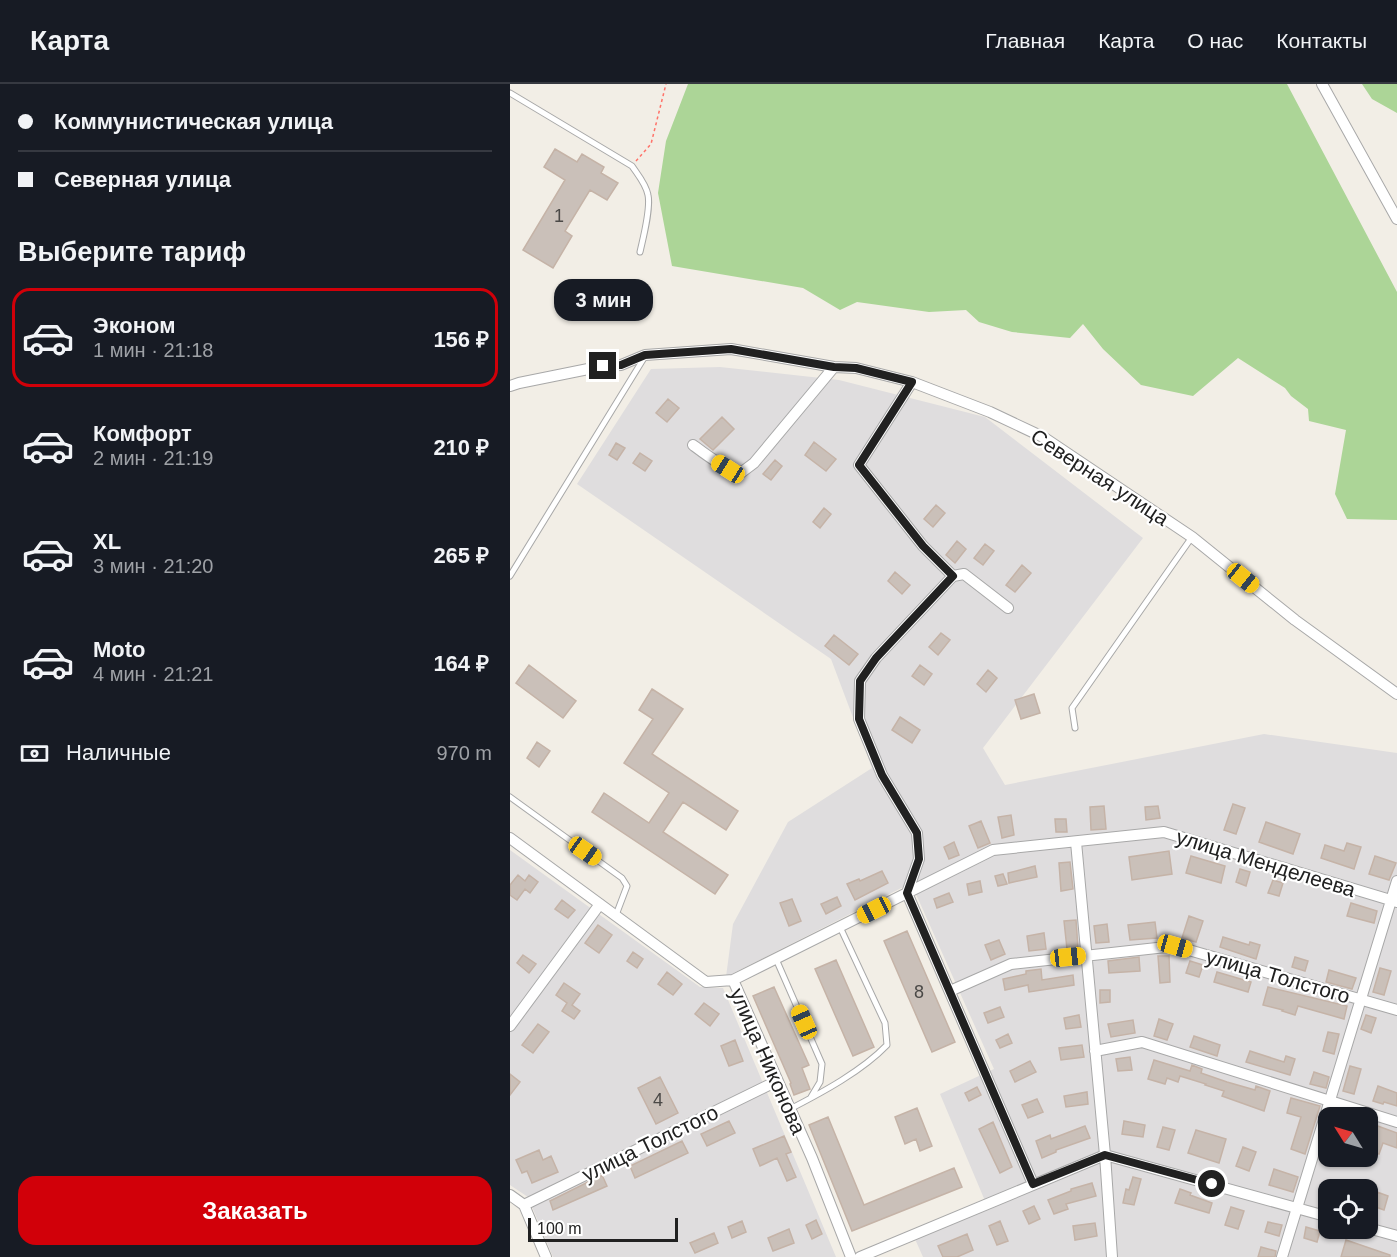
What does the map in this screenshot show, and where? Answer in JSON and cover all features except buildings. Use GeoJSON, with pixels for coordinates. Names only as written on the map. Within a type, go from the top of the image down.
{"type":"FeatureCollection","features":[{"type":"Feature","properties":{"kind":"street"},"geometry":{"type":"LineString","coordinates":[[1322,84],[1397,219]]}},
{"type":"Feature","properties":{"kind":"street","name":"Северная улица"},"geometry":{"type":"LineString","coordinates":[[510,386],[603,366],[621,365],[645,355],[731,349],[834,367],[856,368],[912,382],[990,411],[1043,436],[1192,537],[1294,620],[1397,694]]}},
{"type":"Feature","properties":{"kind":"street"},"geometry":{"type":"LineString","coordinates":[[693,445],[728,469],[742,472],[754,463],[834,367]]}},
{"type":"Feature","properties":{"kind":"street"},"geometry":{"type":"LineString","coordinates":[[912,382],[859,465],[923,546],[953,576]]}},
{"type":"Feature","properties":{"kind":"street"},"geometry":{"type":"LineString","coordinates":[[1008,608],[964,574],[953,576],[876,658],[860,681],[859,719],[882,775],[917,833],[919,859],[907,893],[1033,1184]]}},
{"type":"Feature","properties":{"kind":"street","name":"улица Менделеева"},"geometry":{"type":"LineString","coordinates":[[733,980],[993,850],[1164,832],[1394,901]]}},
{"type":"Feature","properties":{"kind":"street","name":"улица Никонова"},"geometry":{"type":"LineString","coordinates":[[510,838],[706,982],[733,980],[812,1158],[851,1257]]}},
{"type":"Feature","properties":{"kind":"street"},"geometry":{"type":"LineString","coordinates":[[1076,842],[1105,1155],[1112,1257]]}},
{"type":"Feature","properties":{"kind":"street"},"geometry":{"type":"LineString","coordinates":[[1282,1257],[1394,901],[1397,881]]}},
{"type":"Feature","properties":{"kind":"street"},"geometry":{"type":"LineString","coordinates":[[510,1026],[600,904]]}},
{"type":"Feature","properties":{"kind":"street","name":"улица Толстого"},"geometry":{"type":"LineString","coordinates":[[950,991],[1011,964],[1175,946],[1397,1010]]}},
{"type":"Feature","properties":{"kind":"street"},"geometry":{"type":"LineString","coordinates":[[1095,1051],[1142,1042],[1397,1122]]}},
{"type":"Feature","properties":{"kind":"street","name":"улица Толстого"},"geometry":{"type":"LineString","coordinates":[[524,1205],[777,1081]]}},
{"type":"Feature","properties":{"kind":"street"},"geometry":{"type":"LineString","coordinates":[[860,1257],[1105,1155],[1318,1214]]}},
{"type":"Feature","properties":{"kind":"street"},"geometry":{"type":"LineString","coordinates":[[510,1195],[524,1205],[546,1257]]}},
{"type":"Feature","properties":{"kind":"street"},"geometry":{"type":"LineString","coordinates":[[1378,1231],[1397,1236]]}},
{"type":"Feature","properties":{"kind":"lane"},"geometry":{"type":"LineString","coordinates":[[510,93],[632,166],[649,196],[640,252]]}},
{"type":"Feature","properties":{"kind":"lane"},"geometry":{"type":"LineString","coordinates":[[510,576],[645,355]]}},
{"type":"Feature","properties":{"kind":"lane"},"geometry":{"type":"LineString","coordinates":[[1075,728],[1072,708],[1192,537]]}},
{"type":"Feature","properties":{"kind":"lane"},"geometry":{"type":"LineString","coordinates":[[510,797],[622,878],[627,886],[616,916]]}},
{"type":"Feature","properties":{"kind":"lane"},"geometry":{"type":"LineString","coordinates":[[790,1109],[825,1091],[876,1056],[887,1045],[885,1023],[840,927]]}},
{"type":"Feature","properties":{"kind":"lane"},"geometry":{"type":"LineString","coordinates":[[776,959],[822,1064],[820,1082],[811,1098]]}},
{"type":"Feature","properties":{"kind":"path"},"geometry":{"type":"LineString","coordinates":[[632,166],[651,144],[666,84]]}},
{"type":"Feature","properties":{"kind":"shaded area"},"geometry":{"type":"Polygon","coordinates":[[[720,367],[839,380],[985,417],[1143,538],[983,748],[1005,785],[1264,734],[1397,753],[1397,1257],[923,1257],[915,1239],[988,1208],[940,1094],[994,1069],[911,883],[726,977],[733,924],[788,822],[872,768],[831,659],[577,484],[651,369],[720,367]]]}},
{"type":"Feature","properties":{"kind":"shaded area"},"geometry":{"type":"Polygon","coordinates":[[[510,850],[700,987],[723,988],[836,1257],[553,1257],[528,1197],[510,1185],[510,850]]]}},
{"type":"Feature","properties":{"kind":"green space"},"geometry":{"type":"Polygon","coordinates":[[[688,84],[1287,84],[1397,292],[1397,520],[1347,519],[1335,494],[1346,430],[1309,421],[1308,409],[1291,396],[1285,388],[1238,358],[1193,396],[1141,385],[1103,349],[1083,324],[1070,338],[1012,332],[979,322],[966,310],[929,312],[857,302],[840,310],[803,288],[672,266],[658,193],[666,141],[688,84]]]}},
{"type":"Feature","properties":{"kind":"green space"},"geometry":{"type":"Polygon","coordinates":[[[1362,84],[1397,84],[1397,113],[1372,99],[1362,84]]]}},
{"type":"Feature","properties":{"kind":"route"},"geometry":{"type":"LineString","coordinates":[[603,366],[621,365],[645,355],[731,349],[834,367],[856,368],[912,382],[859,465],[923,546],[953,576],[876,658],[860,681],[859,719],[882,775],[917,833],[919,859],[907,893],[1033,1184],[1105,1155],[1212,1184]]}}]}
